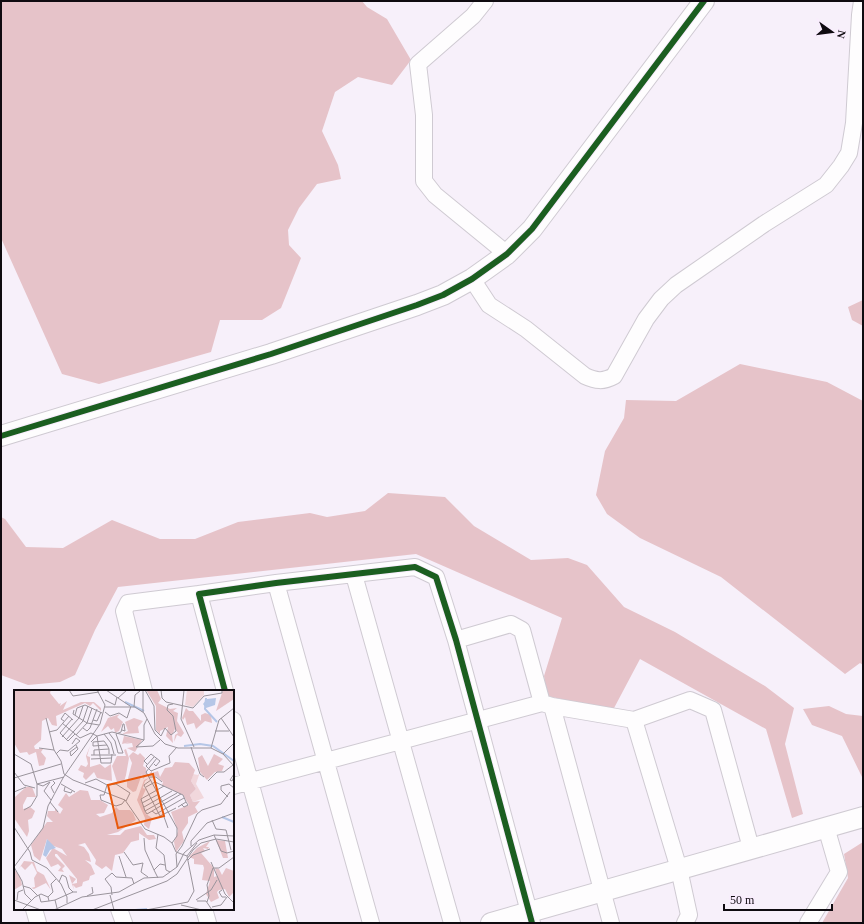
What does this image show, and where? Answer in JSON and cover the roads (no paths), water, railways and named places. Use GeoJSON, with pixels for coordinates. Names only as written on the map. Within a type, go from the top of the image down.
{"type":"FeatureCollection","features":[{"type":"Feature","properties":{"kind":"street"},"geometry":{"type":"LineString","coordinates":[[485,1],[473,16],[418,64],[424,115],[424,181],[435,195],[506,254]]}},
{"type":"Feature","properties":{"kind":"street"},"geometry":{"type":"LineString","coordinates":[[1,436],[271,354],[417,305],[443,295],[472,279],[506,254],[532,229],[704,1]]}},
{"type":"Feature","properties":{"kind":"street"},"geometry":{"type":"LineString","coordinates":[[472,279],[489,305],[526,329],[585,376],[595,380],[606,380],[614,376],[646,318],[666,294],[676,285],[826,184],[842,166],[849,152],[854,123],[862,1]]}},
{"type":"Feature","properties":{"kind":"street"},"geometry":{"type":"LineString","coordinates":[[144,690],[124,611],[128,603],[276,583],[415,567],[436,577],[456,640],[530,918]]}},
{"type":"Feature","properties":{"kind":"street"},"geometry":{"type":"LineString","coordinates":[[354,575],[452,923]]}},
{"type":"Feature","properties":{"kind":"street"},"geometry":{"type":"LineString","coordinates":[[276,583],[371,923]]}},
{"type":"Feature","properties":{"kind":"street"},"geometry":{"type":"LineString","coordinates":[[199,594],[225,690]]}},
{"type":"Feature","properties":{"kind":"street"},"geometry":{"type":"LineString","coordinates":[[456,640],[511,624],[522,630],[547,704],[611,923]]}},
{"type":"Feature","properties":{"kind":"street"},"geometry":{"type":"LineString","coordinates":[[234,786],[477,721],[547,704],[634,720],[690,700],[713,710],[750,848]]}},
{"type":"Feature","properties":{"kind":"street"},"geometry":{"type":"LineString","coordinates":[[634,720],[679,869],[689,915],[685,923]]}},
{"type":"Feature","properties":{"kind":"street"},"geometry":{"type":"LineString","coordinates":[[234,724],[289,923]]}},
{"type":"Feature","properties":{"kind":"street"},"geometry":{"type":"LineString","coordinates":[[491,923],[530,918],[602,892],[750,848],[863,817]]}},
{"type":"Feature","properties":{"kind":"street"},"geometry":{"type":"LineString","coordinates":[[808,923],[839,872],[826,827]]}},
{"type":"Feature","properties":{"kind":"street"},"geometry":{"type":"LineString","coordinates":[[34,910],[38,923]]}},
{"type":"Feature","properties":{"kind":"street"},"geometry":{"type":"LineString","coordinates":[[119,910],[124,923]]}},
{"type":"Feature","properties":{"kind":"street"},"geometry":{"type":"LineString","coordinates":[[204,910],[208,923]]}}]}
